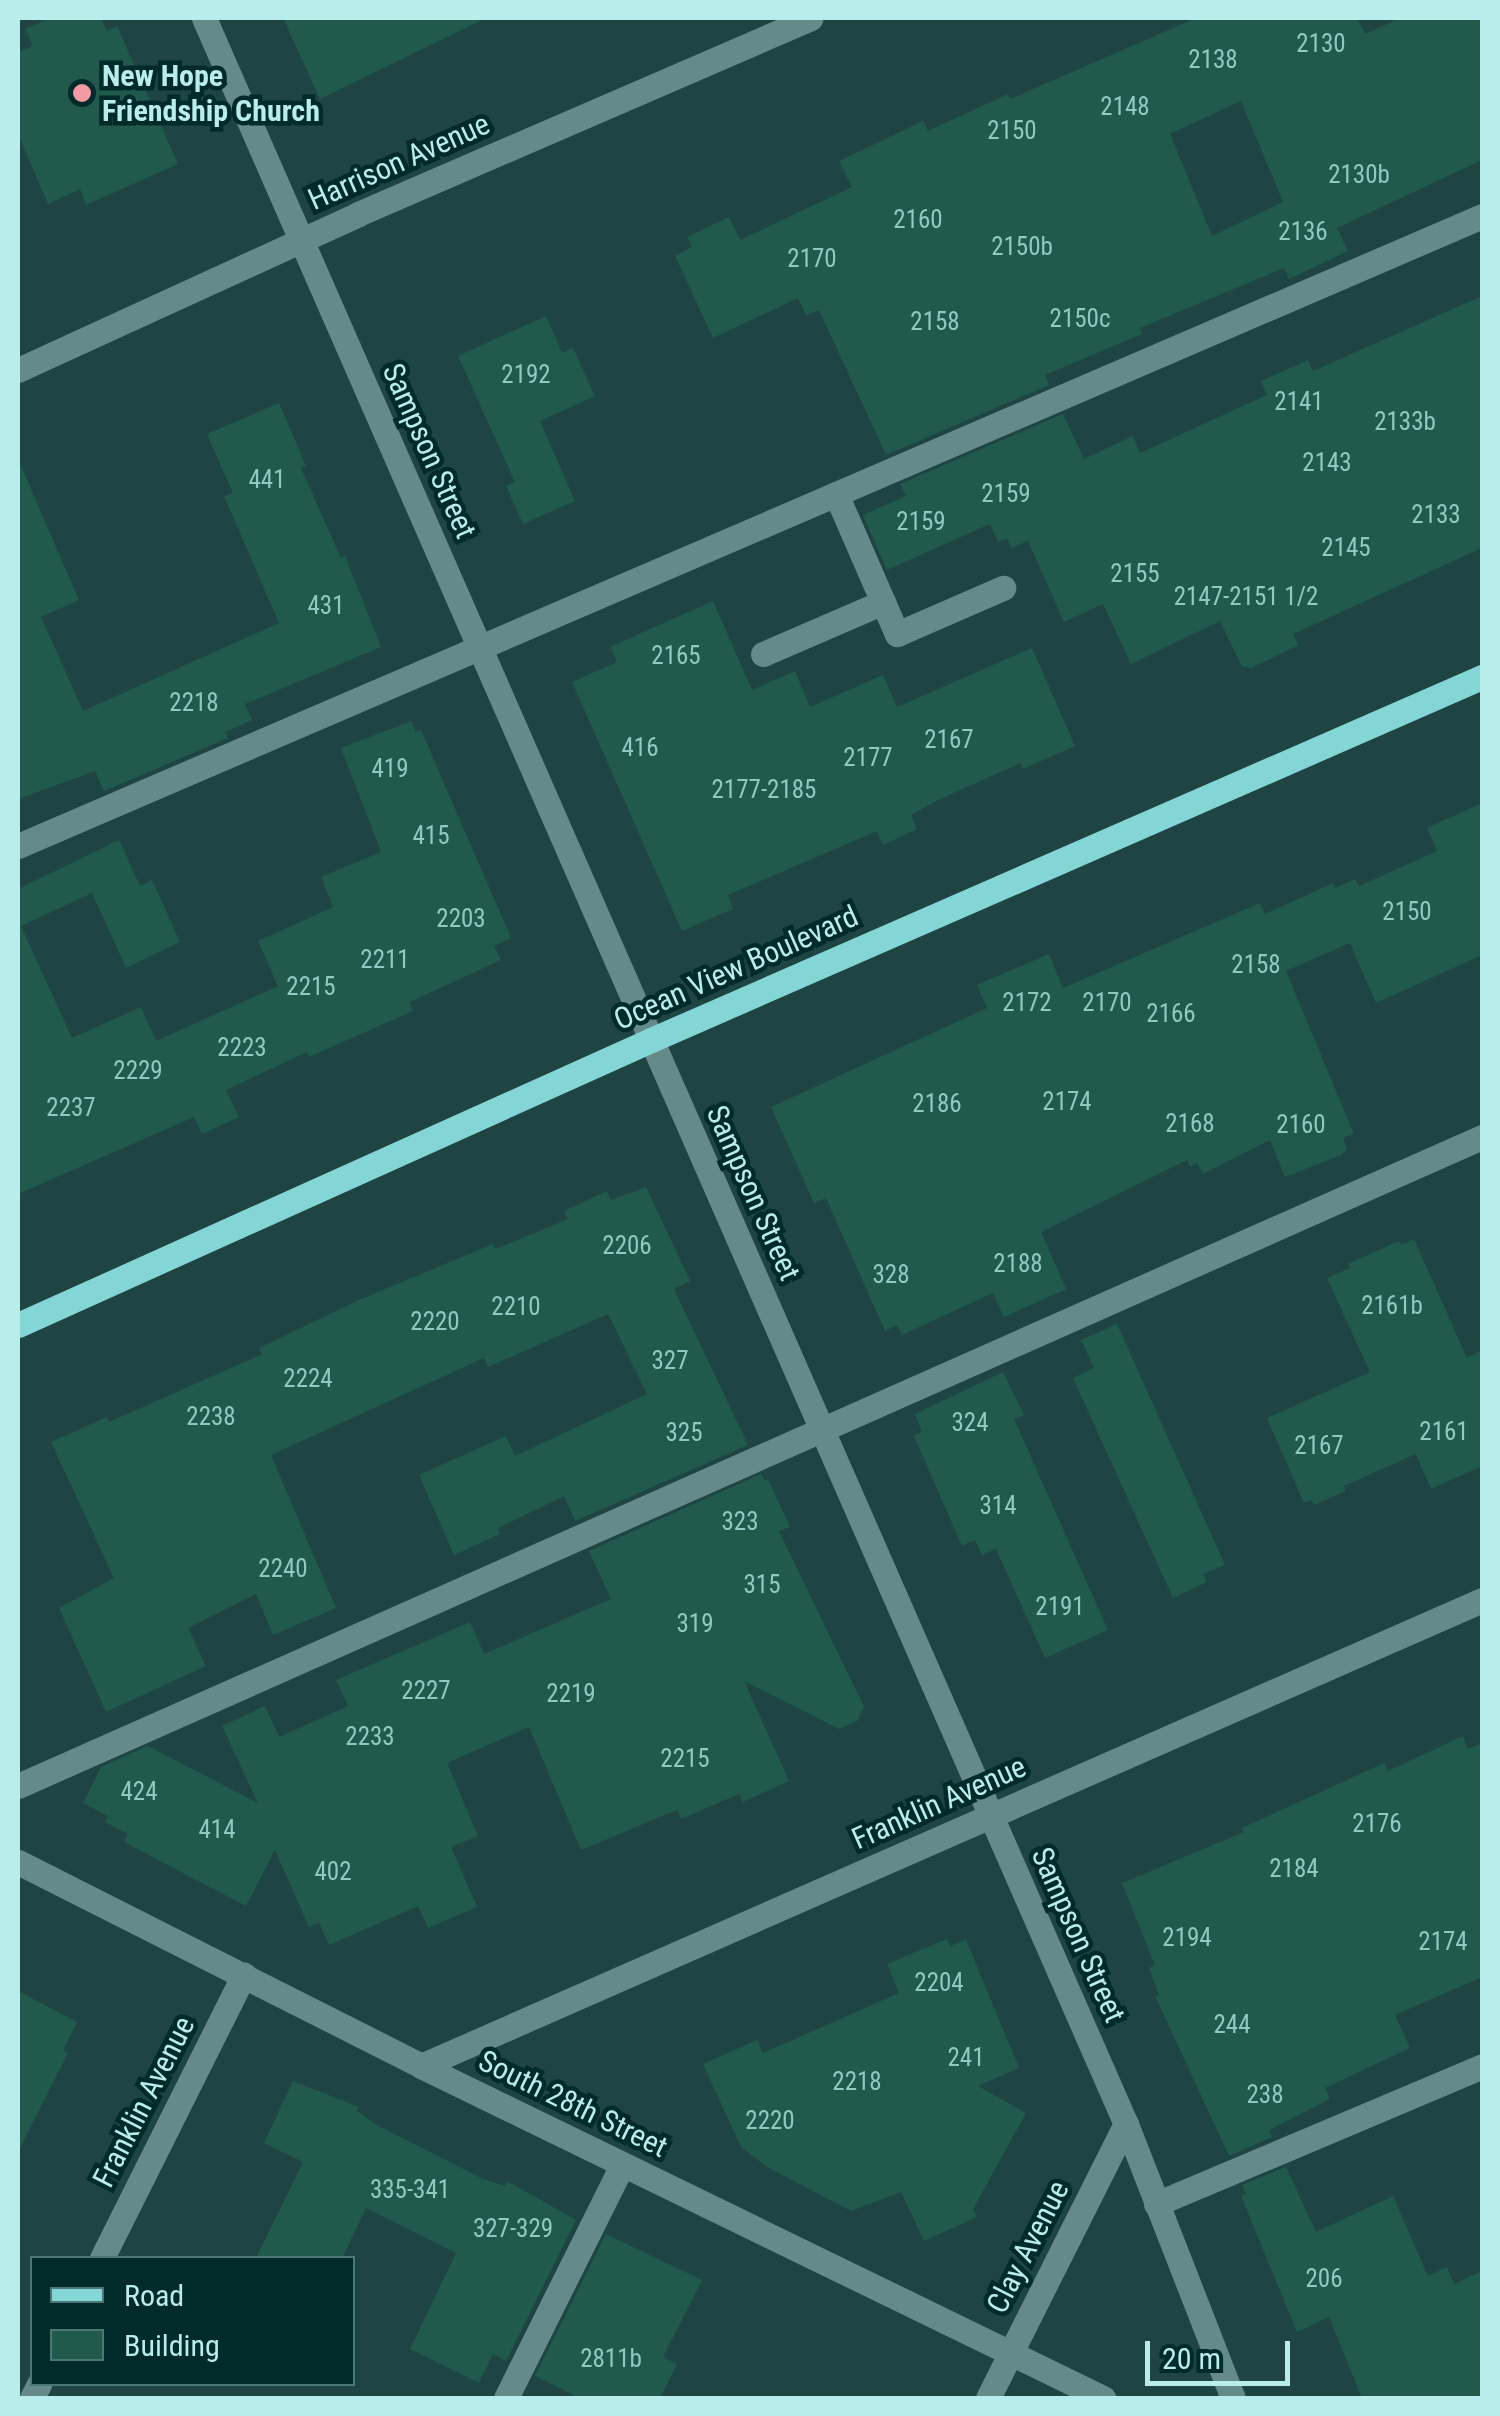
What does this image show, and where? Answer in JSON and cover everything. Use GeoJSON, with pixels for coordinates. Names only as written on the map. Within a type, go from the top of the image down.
{"type":"FeatureCollection","features":[{"type":"Feature","properties":{"kind":"main road","name":"Ocean View Boulevard"},"geometry":{"type":"LineString","coordinates":[[18,1325],[651,1040],[1482,677]]}},
{"type":"Feature","properties":{"kind":"street","name":"Sampson Street"},"geometry":{"type":"LineString","coordinates":[[204,18],[1126,2124],[1233,2398]]}},
{"type":"Feature","properties":{"kind":"street","name":"Harrison Avenue"},"geometry":{"type":"LineString","coordinates":[[18,370],[810,18]]}},
{"type":"Feature","properties":{"kind":"street"},"geometry":{"type":"LineString","coordinates":[[18,846],[1482,216]]}},
{"type":"Feature","properties":{"kind":"street"},"geometry":{"type":"LineString","coordinates":[[836,494],[897,634],[1004,588]]}},
{"type":"Feature","properties":{"kind":"street"},"geometry":{"type":"LineString","coordinates":[[763,654],[883,602]]}},
{"type":"Feature","properties":{"kind":"street"},"geometry":{"type":"LineString","coordinates":[[18,1786],[1482,1136]]}},
{"type":"Feature","properties":{"kind":"street","name":"Franklin Avenue"},"geometry":{"type":"LineString","coordinates":[[421,2066],[1482,1600]]}},
{"type":"Feature","properties":{"kind":"street","name":"South 28th Street"},"geometry":{"type":"LineString","coordinates":[[18,1862],[421,2066],[1103,2398]]}},
{"type":"Feature","properties":{"kind":"street","name":"Franklin Avenue"},"geometry":{"type":"LineString","coordinates":[[103,2256],[244,1975]]}},
{"type":"Feature","properties":{"kind":"street"},"geometry":{"type":"LineString","coordinates":[[1156,2204],[1482,2066]]}},
{"type":"Feature","properties":{"kind":"street","name":"Clay Avenue"},"geometry":{"type":"LineString","coordinates":[[988,2398],[1126,2124]]}},
{"type":"Feature","properties":{"kind":"street"},"geometry":{"type":"LineString","coordinates":[[506,2398],[622,2165]]}},
{"type":"Feature","properties":{"kind":"building","name":"New Hope Friendship Church"},"geometry":{"type":"Polygon","coordinates":[[[51,18],[101,18],[107,31],[117,26],[178,164],[86,205],[80,189],[48,204],[18,134],[18,52],[33,46],[25,29],[51,18]]]}},
{"type":"Feature","properties":{"kind":"building"},"geometry":{"type":"Polygon","coordinates":[[[283,18],[486,18],[320,99],[283,18]]]}},
{"type":"Feature","properties":{"kind":"building"},"geometry":{"type":"Polygon","coordinates":[[[1196,18],[1357,18],[1365,34],[1400,18],[1482,18],[1482,160],[1337,228],[1348,251],[1289,279],[1284,268],[1140,328],[1142,334],[1045,375],[1049,385],[886,455],[819,310],[806,315],[798,298],[713,338],[675,256],[692,247],[687,237],[729,217],[740,240],[852,187],[839,161],[923,121],[928,131],[1008,94],[1010,99],[1196,18]],[[1241,101],[1170,134],[1212,236],[1283,202],[1241,101]]]}},
{"type":"Feature","properties":{"kind":"building"},"geometry":{"type":"Polygon","coordinates":[[[1482,296],[1482,548],[1293,634],[1299,645],[1251,668],[1242,666],[1220,621],[1131,664],[1103,604],[1064,622],[1028,541],[1011,548],[1007,538],[998,542],[990,524],[887,570],[863,515],[906,496],[900,484],[1063,414],[1084,459],[1133,436],[1140,453],[1267,395],[1261,381],[1308,360],[1313,371],[1482,296]]]}},
{"type":"Feature","properties":{"kind":"building"},"geometry":{"type":"Polygon","coordinates":[[[546,316],[562,353],[573,348],[595,396],[540,421],[575,501],[523,524],[506,486],[515,482],[458,356],[546,316]]]}},
{"type":"Feature","properties":{"kind":"building"},"geometry":{"type":"Polygon","coordinates":[[[279,403],[306,466],[301,468],[341,558],[345,556],[381,647],[245,704],[252,720],[225,732],[228,738],[104,791],[95,771],[18,799],[18,459],[79,600],[41,617],[83,711],[279,623],[224,496],[233,493],[207,434],[279,403]]]}},
{"type":"Feature","properties":{"kind":"building"},"geometry":{"type":"Polygon","coordinates":[[[713,601],[752,690],[795,671],[810,707],[883,675],[897,707],[1032,648],[1075,746],[1023,769],[1021,763],[938,800],[911,815],[917,829],[883,845],[877,831],[728,895],[733,909],[682,931],[572,682],[617,662],[610,647],[713,601]]]}},
{"type":"Feature","properties":{"kind":"building"},"geometry":{"type":"Polygon","coordinates":[[[411,721],[416,732],[421,730],[511,938],[494,946],[501,960],[410,1002],[413,1011],[309,1057],[307,1052],[226,1090],[239,1117],[202,1134],[194,1117],[18,1194],[18,889],[119,840],[140,886],[152,880],[180,942],[126,968],[92,893],[21,926],[72,1038],[141,1007],[156,1041],[278,986],[258,941],[333,907],[321,877],[381,852],[341,748],[411,721]]]}},
{"type":"Feature","properties":{"kind":"building"},"geometry":{"type":"Polygon","coordinates":[[[1482,803],[1482,955],[1376,1003],[1350,943],[1286,971],[1354,1134],[1343,1138],[1347,1149],[1341,1155],[1285,1177],[1270,1140],[1203,1174],[1197,1163],[1190,1167],[1187,1160],[1041,1232],[1066,1289],[1004,1317],[993,1293],[902,1335],[897,1325],[885,1331],[826,1198],[814,1203],[771,1107],[987,1008],[977,985],[1049,954],[1063,988],[1260,903],[1265,914],[1333,883],[1335,888],[1355,879],[1359,886],[1437,851],[1427,828],[1482,803]]]}},
{"type":"Feature","properties":{"kind":"building"},"geometry":{"type":"Polygon","coordinates":[[[646,1187],[690,1281],[674,1289],[748,1445],[575,1521],[564,1496],[498,1528],[500,1534],[454,1555],[419,1475],[506,1436],[515,1456],[647,1394],[608,1314],[488,1367],[484,1358],[271,1455],[336,1608],[273,1635],[256,1594],[188,1628],[206,1666],[106,1712],[59,1608],[114,1578],[51,1442],[107,1417],[109,1422],[262,1354],[259,1348],[359,1300],[493,1244],[496,1249],[568,1219],[564,1211],[607,1191],[611,1200],[646,1187]]]}},
{"type":"Feature","properties":{"kind":"building"},"geometry":{"type":"Polygon","coordinates":[[[1414,1239],[1467,1358],[1482,1350],[1482,1466],[1431,1489],[1416,1454],[1344,1486],[1346,1491],[1314,1505],[1311,1500],[1304,1503],[1267,1418],[1370,1372],[1327,1278],[1399,1241],[1401,1245],[1414,1239]]]}},
{"type":"Feature","properties":{"kind":"building"},"geometry":{"type":"Polygon","coordinates":[[[1117,1324],[1225,1565],[1203,1574],[1207,1582],[1173,1598],[1073,1378],[1094,1368],[1081,1340],[1117,1324]]]}},
{"type":"Feature","properties":{"kind":"building"},"geometry":{"type":"Polygon","coordinates":[[[1003,1372],[1024,1415],[1014,1419],[1108,1630],[1045,1658],[996,1549],[982,1555],[975,1540],[962,1546],[914,1436],[922,1432],[915,1414],[1003,1372]]]}},
{"type":"Feature","properties":{"kind":"building"},"geometry":{"type":"Polygon","coordinates":[[[761,1474],[765,1481],[768,1479],[790,1527],[779,1531],[864,1707],[857,1721],[839,1729],[744,1681],[789,1781],[743,1802],[739,1794],[681,1819],[677,1810],[581,1850],[529,1727],[447,1763],[478,1836],[451,1847],[477,1907],[428,1928],[418,1906],[329,1945],[319,1922],[309,1927],[275,1850],[246,1906],[124,1842],[128,1834],[105,1822],[108,1816],[83,1803],[101,1767],[148,1746],[258,1803],[222,1726],[265,1706],[279,1737],[348,1706],[336,1680],[470,1622],[484,1654],[611,1599],[589,1551],[761,1474]]]}},
{"type":"Feature","properties":{"kind":"building"},"geometry":{"type":"Polygon","coordinates":[[[1463,1736],[1468,1749],[1482,1743],[1482,1977],[1395,2015],[1410,2048],[1325,2088],[1330,2099],[1269,2130],[1272,2137],[1229,2156],[1155,1996],[1159,1995],[1149,1968],[1155,1965],[1122,1883],[1244,1832],[1242,1828],[1384,1763],[1388,1771],[1463,1736]]]}},
{"type":"Feature","properties":{"kind":"building"},"geometry":{"type":"Polygon","coordinates":[[[947,1939],[950,1946],[966,1940],[1019,2068],[978,2086],[1026,2113],[973,2209],[977,2217],[924,2241],[901,2192],[851,2211],[767,2167],[741,2147],[703,2064],[757,2040],[763,2053],[899,1993],[887,1964],[947,1939]]]}},
{"type":"Feature","properties":{"kind":"building"},"geometry":{"type":"Polygon","coordinates":[[[18,1991],[77,2022],[63,2050],[68,2053],[18,2152],[18,1991]]]}},
{"type":"Feature","properties":{"kind":"building"},"geometry":{"type":"Polygon","coordinates":[[[293,2081],[359,2107],[357,2111],[375,2124],[483,2179],[505,2186],[507,2181],[576,2220],[506,2361],[493,2354],[479,2383],[410,2349],[456,2253],[366,2208],[343,2256],[257,2256],[303,2162],[264,2143],[293,2081]]]}},
{"type":"Feature","properties":{"kind":"building"},"geometry":{"type":"Polygon","coordinates":[[[1286,2167],[1316,2232],[1393,2196],[1428,2276],[1447,2267],[1454,2284],[1482,2271],[1482,2398],[1362,2398],[1329,2317],[1297,2332],[1241,2196],[1246,2194],[1242,2185],[1286,2167]]]}},
{"type":"Feature","properties":{"kind":"building"},"geometry":{"type":"Polygon","coordinates":[[[606,2234],[702,2280],[663,2357],[677,2364],[660,2398],[580,2398],[535,2376],[606,2234]]]}},
{"type":"Feature","properties":{"kind":"place","name":"New Hope Friendship Church"},"geometry":{"type":"Point","coordinates":[82,93]}}]}
